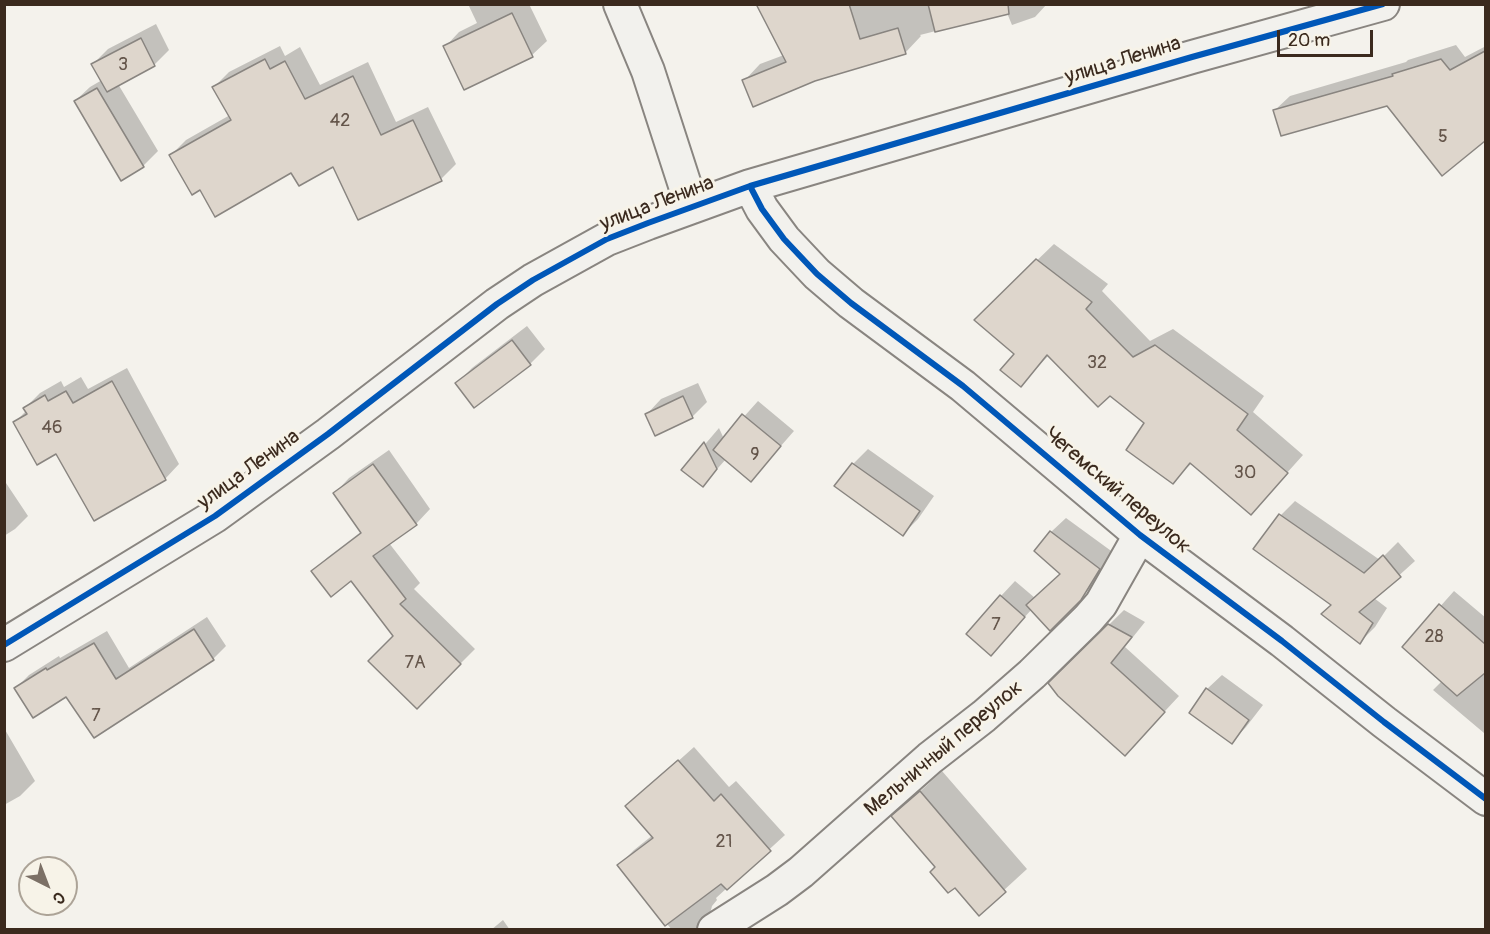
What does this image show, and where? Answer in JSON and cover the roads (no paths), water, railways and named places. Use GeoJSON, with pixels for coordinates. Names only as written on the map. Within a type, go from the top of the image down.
{"type":"FeatureCollection","features":[{"type":"Feature","properties":{"kind":"street"},"geometry":{"type":"LineString","coordinates":[[620,4],[648,71],[692,207]]}},
{"type":"Feature","properties":{"kind":"street","name":"улица Ленина"},"geometry":{"type":"LineString","coordinates":[[4,645],[215,516],[328,434],[497,304],[533,280],[607,239],[750,186],[1192,57],[1383,4]]}},
{"type":"Feature","properties":{"kind":"street","name":"Чегемский переулок"},"geometry":{"type":"LineString","coordinates":[[750,186],[762,209],[784,239],[817,274],[851,303],[963,386],[1140,535],[1282,640],[1485,799]]}},
{"type":"Feature","properties":{"kind":"street","name":"Мельничный переулок"},"geometry":{"type":"LineString","coordinates":[[714,930],[801,872],[930,758],[984,716],[1032,674],[1101,604],[1140,535]]}}]}
